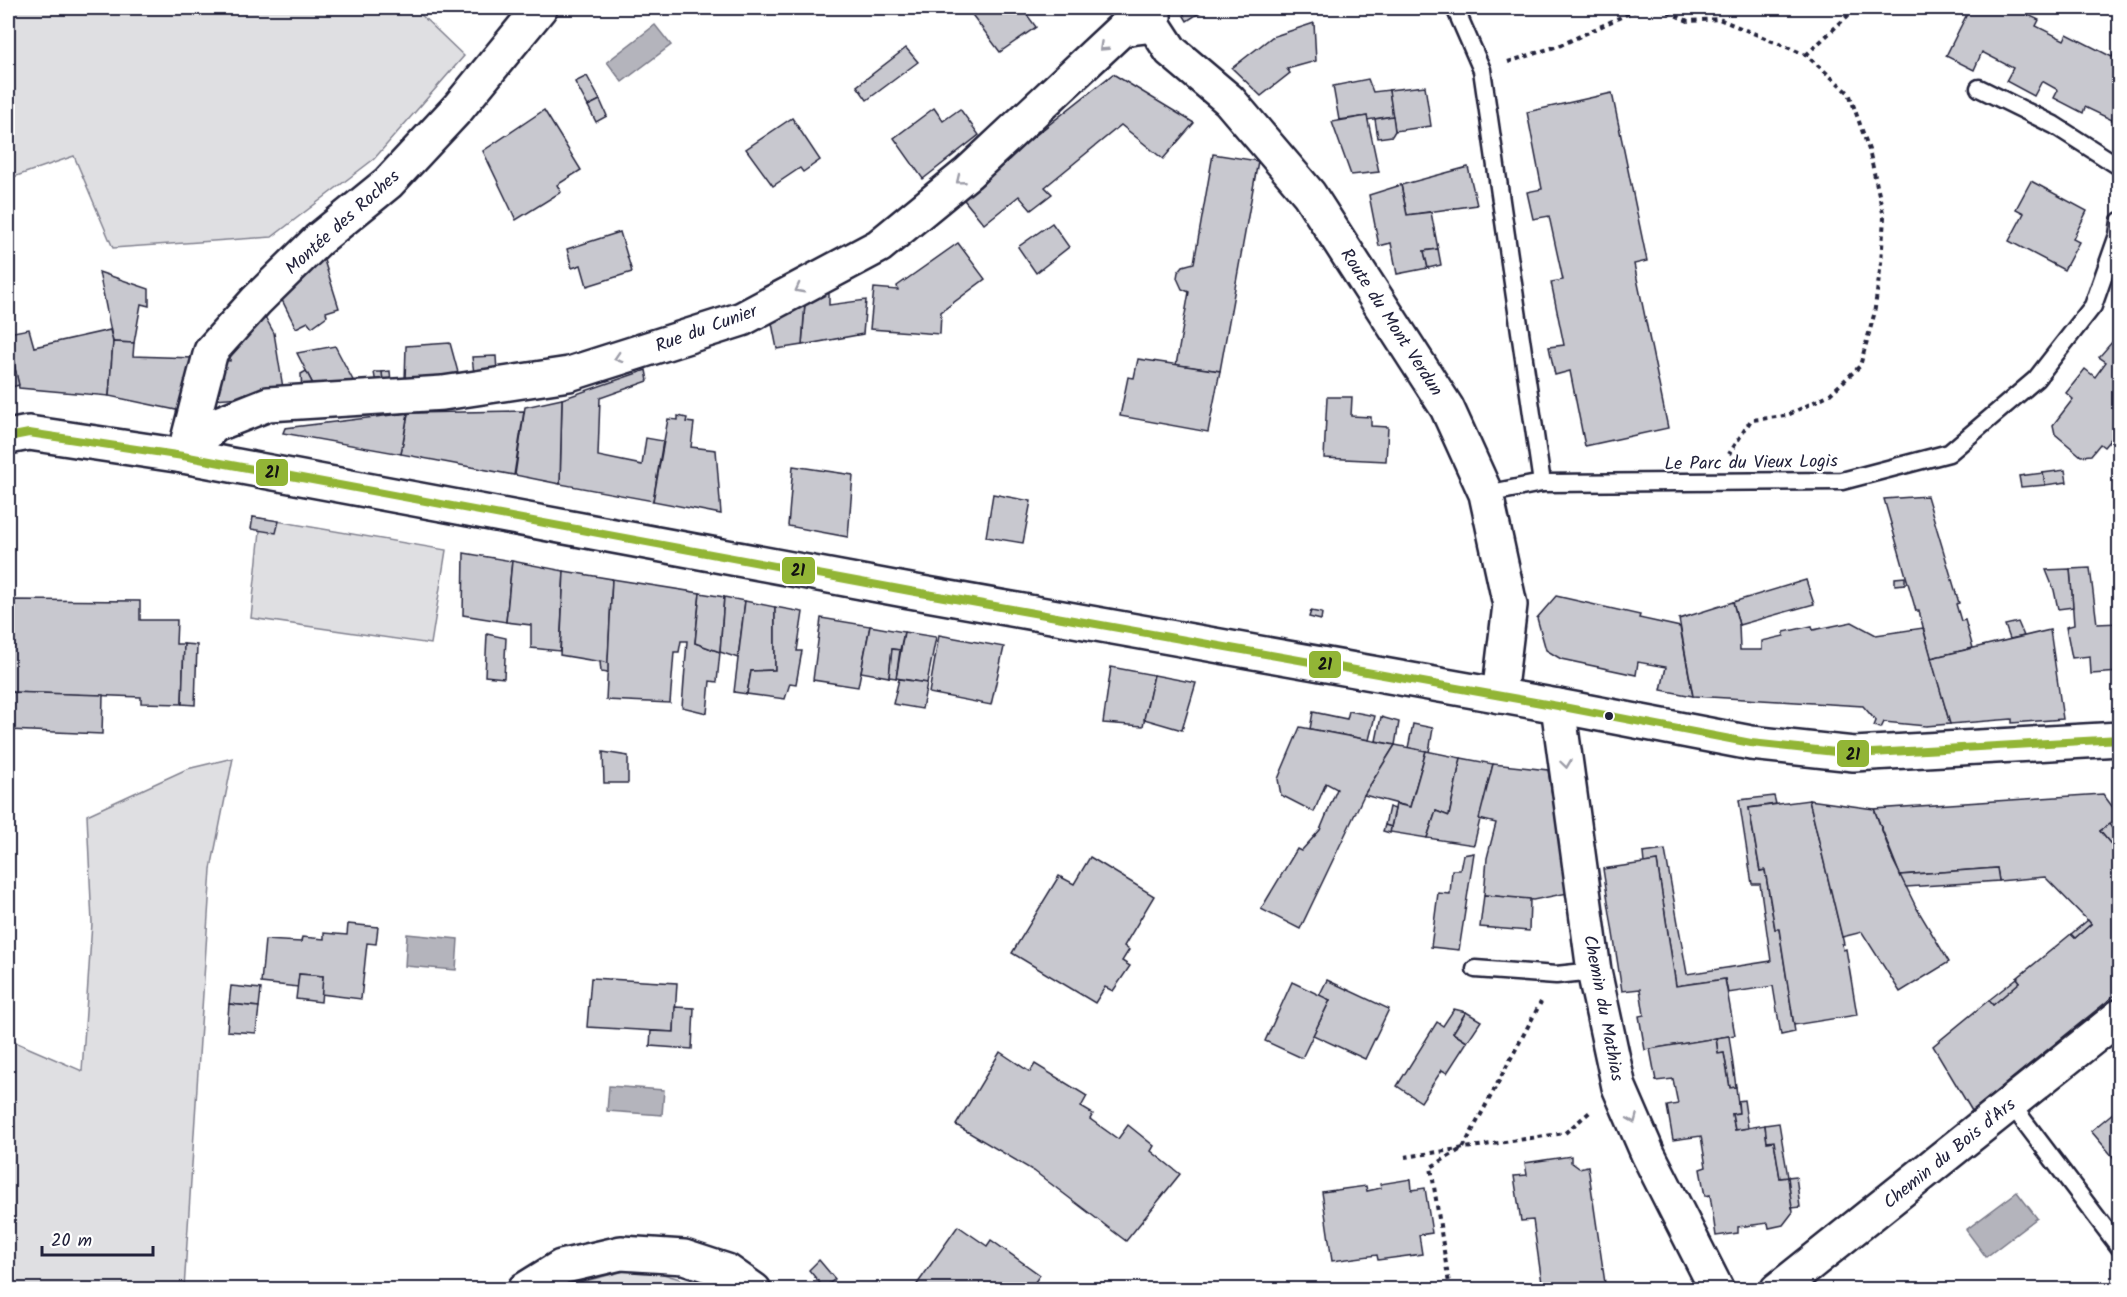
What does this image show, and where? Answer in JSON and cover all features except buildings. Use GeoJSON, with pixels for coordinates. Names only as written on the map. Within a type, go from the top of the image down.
{"type":"FeatureCollection","features":[{"type":"Feature","properties":{"kind":"street","name":"Montée des Roches"},"geometry":{"type":"LineString","coordinates":[[183,456],[211,351],[318,240],[388,183],[458,108],[540,8]]}},
{"type":"Feature","properties":{"kind":"street","name":"Rue du Cunier"},"geometry":{"type":"LineString","coordinates":[[183,456],[214,425],[268,404],[443,393],[569,374],[742,319],[879,246],[968,173],[1122,29],[1154,16]]}},
{"type":"Feature","properties":{"kind":"street","name":"Route du Mont Verdun"},"geometry":{"type":"LineString","coordinates":[[1154,16],[1171,51],[1229,100],[1309,194],[1447,408],[1486,494],[1510,605],[1499,696]]}},
{"type":"Feature","properties":{"kind":"street"},"geometry":{"type":"LineString","coordinates":[[8,436],[28,433],[183,456],[910,591],[1558,706],[1741,741],[1854,753],[2120,738]]}},
{"type":"Feature","properties":{"kind":"street","name":"Chemin du Mathias"},"geometry":{"type":"LineString","coordinates":[[1558,706],[1594,971],[1619,1087],[1648,1154],[1717,1290]]}},
{"type":"Feature","properties":{"kind":"street","name":"Chemin du Bois d'Ars"},"geometry":{"type":"LineString","coordinates":[[1777,1290],[2120,1016]]}},
{"type":"Feature","properties":{"kind":"street"},"geometry":{"type":"LineString","coordinates":[[524,1290],[561,1268],[621,1253],[684,1257],[727,1271],[754,1290]]}},
{"type":"Feature","properties":{"kind":"lane"},"geometry":{"type":"LineString","coordinates":[[1455,8],[1482,70],[1542,483]]}},
{"type":"Feature","properties":{"kind":"lane"},"geometry":{"type":"LineString","coordinates":[[1979,88],[2054,125],[2120,167]]}},
{"type":"Feature","properties":{"kind":"lane","name":"Le Parc du Vieux Logis"},"geometry":{"type":"LineString","coordinates":[[1486,494],[1542,483],[1842,481],[1949,453],[2036,379],[2093,306],[2118,235],[2120,221]]}},
{"type":"Feature","properties":{"kind":"lane"},"geometry":{"type":"LineString","coordinates":[[1475,969],[1556,975],[1594,971]]}},
{"type":"Feature","properties":{"kind":"lane"},"geometry":{"type":"LineString","coordinates":[[2011,1104],[2120,1248]]}},
{"type":"Feature","properties":{"kind":"path"},"geometry":{"type":"LineString","coordinates":[[1482,70],[1561,45],[1640,8]]}},
{"type":"Feature","properties":{"kind":"path"},"geometry":{"type":"LineString","coordinates":[[1659,8],[1688,21],[1719,19],[1806,55],[1849,93],[1869,150],[1884,217],[1874,315],[1860,366],[1830,394],[1786,416],[1751,420],[1712,483]]}},
{"type":"Feature","properties":{"kind":"path"},"geometry":{"type":"LineString","coordinates":[[1806,55],[1856,8]]}},
{"type":"Feature","properties":{"kind":"path"},"geometry":{"type":"LineString","coordinates":[[1450,1290],[1431,1167],[1462,1148],[1556,975]]}},
{"type":"Feature","properties":{"kind":"path"},"geometry":{"type":"LineString","coordinates":[[1405,1157],[1565,1133],[1619,1087]]}},
{"type":"Feature","properties":{"kind":"shaded area"},"geometry":{"type":"Polygon","coordinates":[[[8,8],[414,8],[464,56],[374,159],[272,237],[113,248],[74,156],[8,179],[8,8]]]}},
{"type":"Feature","properties":{"kind":"shaded area"},"geometry":{"type":"Polygon","coordinates":[[[655,25],[671,45],[622,82],[607,62],[655,25]]]}},
{"type":"Feature","properties":{"kind":"shaded area"},"geometry":{"type":"Polygon","coordinates":[[[253,517],[446,550],[431,644],[251,618],[260,531],[253,517]]]}},
{"type":"Feature","properties":{"kind":"shaded area"},"geometry":{"type":"Polygon","coordinates":[[[233,758],[211,869],[184,1289],[8,1289],[8,1039],[82,1071],[92,923],[87,815],[187,769],[233,758]]]}},
{"type":"Feature","properties":{"kind":"shaded area"},"geometry":{"type":"Polygon","coordinates":[[[407,934],[458,939],[456,970],[405,966],[407,934]]]}},
{"type":"Feature","properties":{"kind":"shaded area"},"geometry":{"type":"Polygon","coordinates":[[[609,1086],[664,1090],[662,1115],[607,1111],[609,1086]]]}},
{"type":"Feature","properties":{"kind":"shaded area"},"geometry":{"type":"Polygon","coordinates":[[[2017,1192],[2037,1218],[1986,1257],[1966,1230],[2017,1192]]]}},
{"type":"Feature","properties":{"kind":"shaded area"},"geometry":{"type":"Polygon","coordinates":[[[640,1267],[713,1289],[564,1290],[570,1285],[640,1267]]]}},
{"type":"Feature","properties":{"kind":"transit line","name":"21"},"geometry":{"type":"LineString","coordinates":[[8,437],[29,433],[183,456],[910,591],[1558,706],[1751,743],[1854,754],[2120,739]]}}]}
